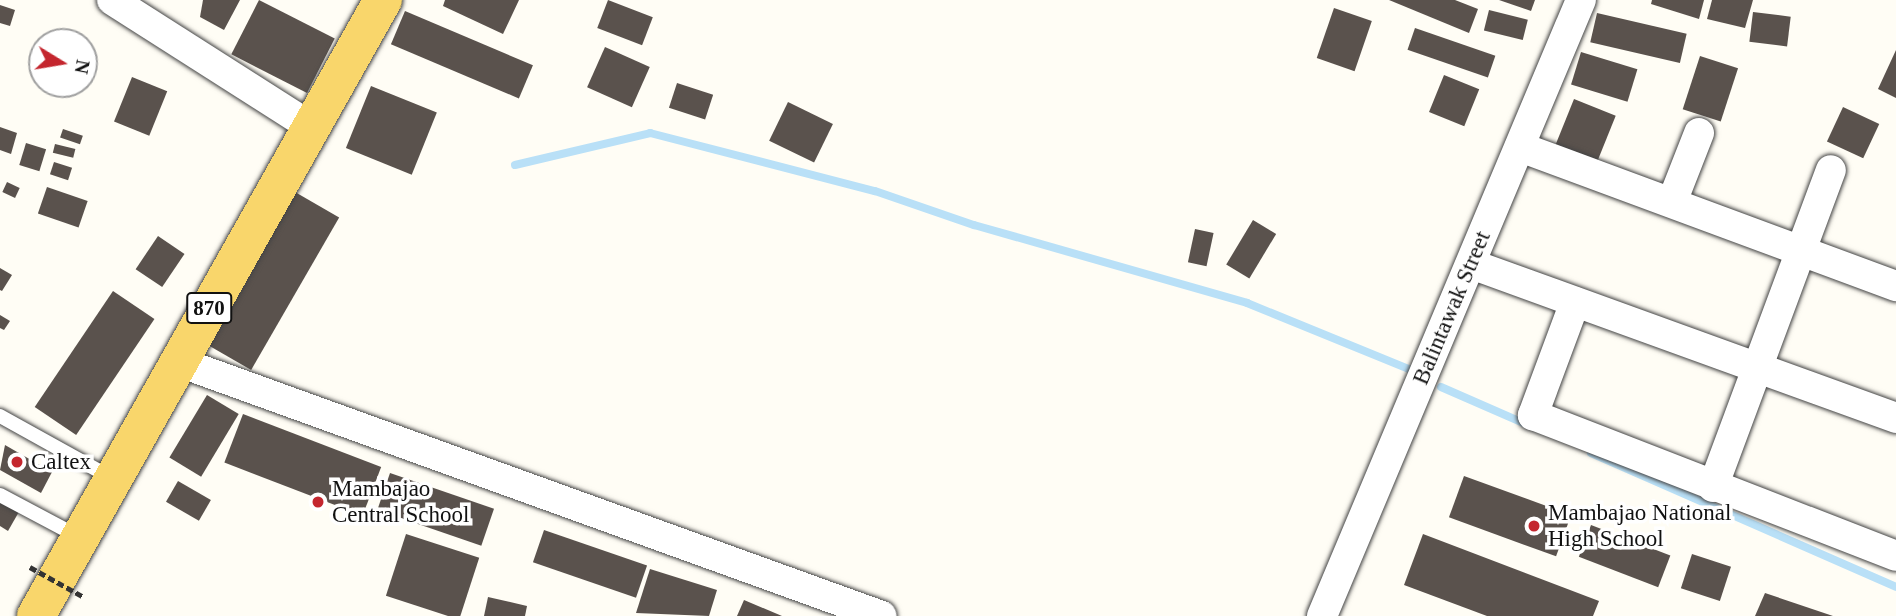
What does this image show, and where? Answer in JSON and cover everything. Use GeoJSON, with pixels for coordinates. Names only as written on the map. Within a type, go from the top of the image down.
{"type":"FeatureCollection","features":[{"type":"Feature","properties":{"kind":"main road","name":"870"},"geometry":{"type":"LineString","coordinates":[[36,616],[383,0]]}},
{"type":"Feature","properties":{"kind":"street"},"geometry":{"type":"LineString","coordinates":[[112,0],[311,127]]}},
{"type":"Feature","properties":{"kind":"street","name":"Balintawak Street"},"geometry":{"type":"LineString","coordinates":[[1322,616],[1581,0]]}},
{"type":"Feature","properties":{"kind":"street"},"geometry":{"type":"LineString","coordinates":[[1672,202],[1699,133]]}},
{"type":"Feature","properties":{"kind":"street"},"geometry":{"type":"LineString","coordinates":[[1520,147],[1896,286]]}},
{"type":"Feature","properties":{"kind":"street"},"geometry":{"type":"LineString","coordinates":[[1713,487],[1831,170]]}},
{"type":"Feature","properties":{"kind":"street"},"geometry":{"type":"LineString","coordinates":[[1471,264],[1896,418]]}},
{"type":"Feature","properties":{"kind":"street"},"geometry":{"type":"LineString","coordinates":[[1575,302],[1533,415],[1896,556]]}},
{"type":"Feature","properties":{"kind":"street"},"geometry":{"type":"LineString","coordinates":[[179,362],[882,616]]}},
{"type":"Feature","properties":{"kind":"lane"},"geometry":{"type":"LineString","coordinates":[[0,416],[113,479]]}},
{"type":"Feature","properties":{"kind":"lane"},"geometry":{"type":"LineString","coordinates":[[0,495],[80,537]]}},
{"type":"Feature","properties":{"kind":"path"},"geometry":{"type":"LineString","coordinates":[[30,567],[83,597]]}},
{"type":"Feature","properties":{"kind":"building"},"geometry":{"type":"Polygon","coordinates":[[[203,0],[240,0],[224,30],[200,17],[203,0]]]}},
{"type":"Feature","properties":{"kind":"building"},"geometry":{"type":"Polygon","coordinates":[[[259,0],[335,39],[307,93],[231,54],[259,0]]]}},
{"type":"Feature","properties":{"kind":"building"},"geometry":{"type":"Polygon","coordinates":[[[445,0],[519,0],[503,34],[443,6],[445,0]]]}},
{"type":"Feature","properties":{"kind":"building"},"geometry":{"type":"Polygon","coordinates":[[[608,0],[653,17],[642,45],[597,28],[608,0]]]}},
{"type":"Feature","properties":{"kind":"building"},"geometry":{"type":"Polygon","coordinates":[[[1389,0],[1455,0],[1478,9],[1469,33],[1389,0]]]}},
{"type":"Feature","properties":{"kind":"building"},"geometry":{"type":"Polygon","coordinates":[[[1499,0],[1535,0],[1531,11],[1499,0]]]}},
{"type":"Feature","properties":{"kind":"building"},"geometry":{"type":"Polygon","coordinates":[[[1652,0],[1704,0],[1699,19],[1651,4],[1652,0]]]}},
{"type":"Feature","properties":{"kind":"building"},"geometry":{"type":"Polygon","coordinates":[[[1712,0],[1753,0],[1745,28],[1707,19],[1712,0]]]}},
{"type":"Feature","properties":{"kind":"building"},"geometry":{"type":"Polygon","coordinates":[[[0,5],[15,10],[10,26],[0,23],[0,5]]]}},
{"type":"Feature","properties":{"kind":"building"},"geometry":{"type":"Polygon","coordinates":[[[1334,8],[1372,21],[1355,71],[1317,58],[1334,8]]]}},
{"type":"Feature","properties":{"kind":"building"},"geometry":{"type":"Polygon","coordinates":[[[1489,10],[1528,20],[1523,40],[1484,30],[1489,10]]]}},
{"type":"Feature","properties":{"kind":"building"},"geometry":{"type":"Polygon","coordinates":[[[405,11],[533,65],[519,98],[391,44],[405,11]]]}},
{"type":"Feature","properties":{"kind":"building"},"geometry":{"type":"Polygon","coordinates":[[[1753,12],[1791,17],[1787,46],[1749,42],[1753,12]]]}},
{"type":"Feature","properties":{"kind":"building"},"geometry":{"type":"Polygon","coordinates":[[[1597,13],[1687,34],[1680,63],[1590,42],[1597,13]]]}},
{"type":"Feature","properties":{"kind":"building"},"geometry":{"type":"Polygon","coordinates":[[[1415,28],[1495,56],[1488,77],[1408,50],[1415,28]]]}},
{"type":"Feature","properties":{"kind":"building"},"geometry":{"type":"Polygon","coordinates":[[[605,47],[650,67],[632,107],[587,87],[605,47]]]}},
{"type":"Feature","properties":{"kind":"building"},"geometry":{"type":"Polygon","coordinates":[[[1896,50],[1896,98],[1878,89],[1896,50]]]}},
{"type":"Feature","properties":{"kind":"building"},"geometry":{"type":"Polygon","coordinates":[[[1581,52],[1637,69],[1627,102],[1571,85],[1581,52]]]}},
{"type":"Feature","properties":{"kind":"building"},"geometry":{"type":"Polygon","coordinates":[[[1700,56],[1738,68],[1721,122],[1683,109],[1700,56]]]}},
{"type":"Feature","properties":{"kind":"building"},"geometry":{"type":"Polygon","coordinates":[[[1444,75],[1479,89],[1464,126],[1429,112],[1444,75]]]}},
{"type":"Feature","properties":{"kind":"building"},"geometry":{"type":"Polygon","coordinates":[[[132,77],[167,91],[149,136],[114,122],[132,77]]]}},
{"type":"Feature","properties":{"kind":"building"},"geometry":{"type":"Polygon","coordinates":[[[677,83],[713,95],[705,119],[669,108],[677,83]]]}},
{"type":"Feature","properties":{"kind":"building"},"geometry":{"type":"Polygon","coordinates":[[[371,86],[437,113],[412,175],[346,148],[371,86]]]}},
{"type":"Feature","properties":{"kind":"building"},"geometry":{"type":"Polygon","coordinates":[[[1574,99],[1616,116],[1596,165],[1554,148],[1574,99]]]}},
{"type":"Feature","properties":{"kind":"building"},"geometry":{"type":"Polygon","coordinates":[[[788,102],[833,124],[814,163],[769,141],[788,102]]]}},
{"type":"Feature","properties":{"kind":"building"},"geometry":{"type":"Polygon","coordinates":[[[1843,107],[1879,124],[1863,158],[1827,141],[1843,107]]]}},
{"type":"Feature","properties":{"kind":"building"},"geometry":{"type":"Polygon","coordinates":[[[0,127],[17,133],[11,154],[0,150],[0,127]]]}},
{"type":"Feature","properties":{"kind":"building"},"geometry":{"type":"Polygon","coordinates":[[[63,129],[83,136],[80,144],[60,138],[63,129]]]}},
{"type":"Feature","properties":{"kind":"building"},"geometry":{"type":"Polygon","coordinates":[[[26,143],[46,149],[39,171],[19,165],[26,143]]]}},
{"type":"Feature","properties":{"kind":"building"},"geometry":{"type":"Polygon","coordinates":[[[55,144],[75,149],[73,158],[53,153],[55,144]]]}},
{"type":"Feature","properties":{"kind":"building"},"geometry":{"type":"Polygon","coordinates":[[[54,162],[72,168],[68,180],[50,174],[54,162]]]}},
{"type":"Feature","properties":{"kind":"building"},"geometry":{"type":"Polygon","coordinates":[[[7,182],[20,188],[15,198],[2,192],[7,182]]]}},
{"type":"Feature","properties":{"kind":"building"},"geometry":{"type":"Polygon","coordinates":[[[47,187],[88,201],[79,227],[38,213],[47,187]]]}},
{"type":"Feature","properties":{"kind":"building"},"geometry":{"type":"Polygon","coordinates":[[[295,192],[339,218],[251,370],[207,344],[295,192]]]}},
{"type":"Feature","properties":{"kind":"building"},"geometry":{"type":"Polygon","coordinates":[[[1253,220],[1276,234],[1249,278],[1226,265],[1253,220]]]}},
{"type":"Feature","properties":{"kind":"building"},"geometry":{"type":"Polygon","coordinates":[[[1195,229],[1214,233],[1207,266],[1188,262],[1195,229]]]}},
{"type":"Feature","properties":{"kind":"building"},"geometry":{"type":"Polygon","coordinates":[[[158,236],[185,254],[162,287],[136,269],[158,236]]]}},
{"type":"Feature","properties":{"kind":"building"},"geometry":{"type":"Polygon","coordinates":[[[0,268],[12,275],[2,291],[0,290],[0,268]]]}},
{"type":"Feature","properties":{"kind":"building"},"geometry":{"type":"Polygon","coordinates":[[[113,291],[154,319],[76,435],[35,407],[113,291]]]}},
{"type":"Feature","properties":{"kind":"building"},"geometry":{"type":"Polygon","coordinates":[[[0,315],[10,321],[4,330],[0,328],[0,315]]]}},
{"type":"Feature","properties":{"kind":"building"},"geometry":{"type":"Polygon","coordinates":[[[207,395],[239,414],[201,477],[169,458],[207,395]]]}},
{"type":"Feature","properties":{"kind":"building"},"geometry":{"type":"Polygon","coordinates":[[[243,414],[381,467],[363,516],[224,463],[243,414]]]}},
{"type":"Feature","properties":{"kind":"building","name":"Caltex"},"geometry":{"type":"Polygon","coordinates":[[[5,445],[52,472],[41,493],[0,470],[5,445]]]}},
{"type":"Feature","properties":{"kind":"building"},"geometry":{"type":"Polygon","coordinates":[[[390,473],[494,509],[481,546],[377,510],[390,473]]]}},
{"type":"Feature","properties":{"kind":"building"},"geometry":{"type":"Polygon","coordinates":[[[1464,476],[1571,515],[1556,556],[1449,517],[1464,476]]]}},
{"type":"Feature","properties":{"kind":"building"},"geometry":{"type":"Polygon","coordinates":[[[178,481],[211,500],[199,521],[166,502],[178,481]]]}},
{"type":"Feature","properties":{"kind":"building"},"geometry":{"type":"Polygon","coordinates":[[[0,499],[20,510],[8,531],[0,526],[0,499]]]}},
{"type":"Feature","properties":{"kind":"building"},"geometry":{"type":"Polygon","coordinates":[[[1591,525],[1670,555],[1658,587],[1579,557],[1591,525]]]}},
{"type":"Feature","properties":{"kind":"building"},"geometry":{"type":"Polygon","coordinates":[[[544,530],[647,565],[636,598],[533,562],[544,530]]]}},
{"type":"Feature","properties":{"kind":"building"},"geometry":{"type":"Polygon","coordinates":[[[406,534],[479,558],[460,616],[448,616],[386,596],[406,534]]]}},
{"type":"Feature","properties":{"kind":"building"},"geometry":{"type":"Polygon","coordinates":[[[1423,534],[1599,601],[1593,616],[1487,616],[1404,585],[1423,534]]]}},
{"type":"Feature","properties":{"kind":"building"},"geometry":{"type":"Polygon","coordinates":[[[1692,554],[1731,567],[1720,601],[1681,588],[1692,554]]]}},
{"type":"Feature","properties":{"kind":"building"},"geometry":{"type":"Polygon","coordinates":[[[650,569],[717,590],[709,616],[636,613],[650,569]]]}},
{"type":"Feature","properties":{"kind":"building"},"geometry":{"type":"Polygon","coordinates":[[[1765,593],[1833,616],[1755,616],[1765,593]]]}},
{"type":"Feature","properties":{"kind":"building"},"geometry":{"type":"Polygon","coordinates":[[[488,597],[527,606],[525,616],[484,616],[488,597]]]}},
{"type":"Feature","properties":{"kind":"building"},"geometry":{"type":"Polygon","coordinates":[[[744,600],[782,616],[737,616],[744,600]]]}},
{"type":"Feature","properties":{"kind":"waterway"},"geometry":{"type":"LineString","coordinates":[[515,165],[650,133],[875,191],[974,225],[1247,303],[1411,370]]}},
{"type":"Feature","properties":{"kind":"waterway"},"geometry":{"type":"LineString","coordinates":[[1441,387],[1528,425]]}},
{"type":"Feature","properties":{"kind":"waterway"},"geometry":{"type":"LineString","coordinates":[[1591,453],[1896,587]]}},
{"type":"Feature","properties":{"kind":"place","name":"Caltex"},"geometry":{"type":"Point","coordinates":[17,462]}},
{"type":"Feature","properties":{"kind":"place","name":"Mambajao Central School"},"geometry":{"type":"Point","coordinates":[318,502]}},
{"type":"Feature","properties":{"kind":"place","name":"Mambajao National High School"},"geometry":{"type":"Point","coordinates":[1534,526]}}]}
